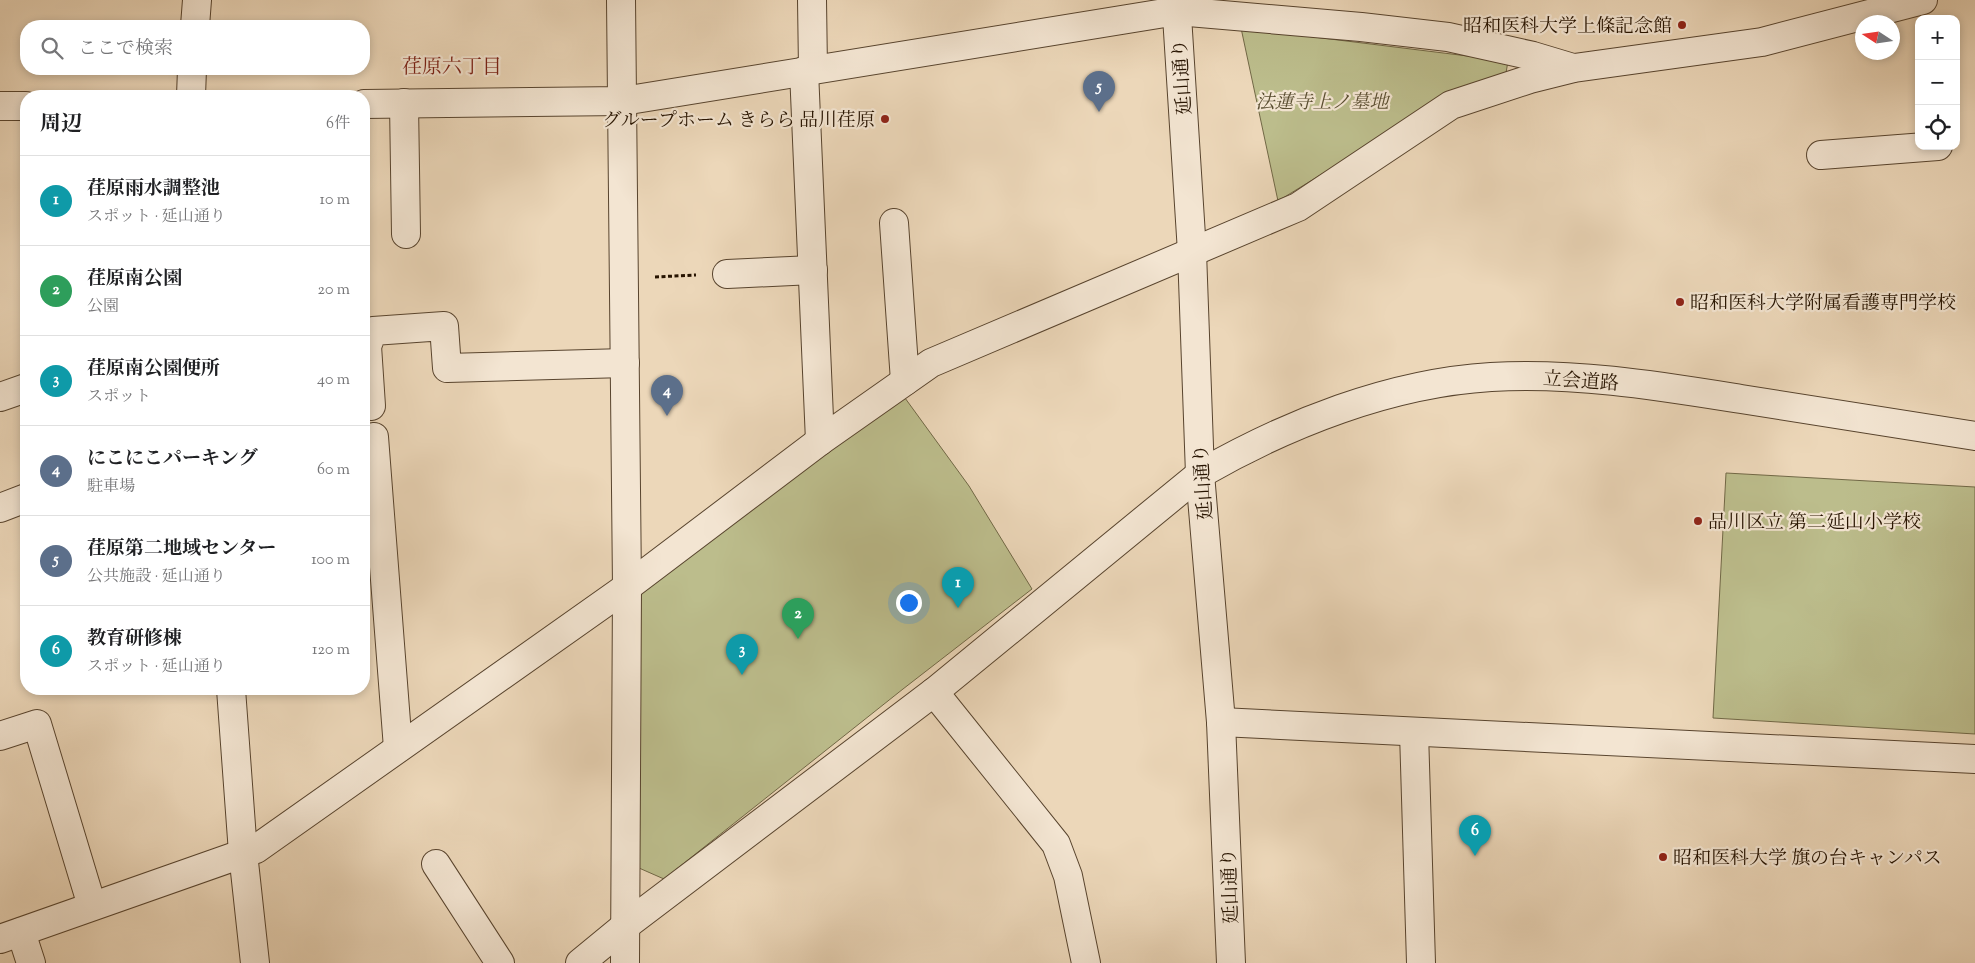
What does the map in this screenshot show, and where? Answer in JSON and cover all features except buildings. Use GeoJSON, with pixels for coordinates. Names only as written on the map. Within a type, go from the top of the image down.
{"type":"FeatureCollection","features":[{"type":"Feature","properties":{"kind":"street"},"geometry":{"type":"LineString","coordinates":[[195,20],[197,0]]}},
{"type":"Feature","properties":{"kind":"street"},"geometry":{"type":"LineString","coordinates":[[621,0],[627,587],[625,963]]}},
{"type":"Feature","properties":{"kind":"street"},"geometry":{"type":"LineString","coordinates":[[812,0],[808,70],[820,441]]}},
{"type":"Feature","properties":{"kind":"street"},"geometry":{"type":"LineString","coordinates":[[370,104],[623,100],[808,70],[1177,5],[1448,37],[1532,56],[1574,68]]}},
{"type":"Feature","properties":{"kind":"street","name":"延山通り"},"geometry":{"type":"LineString","coordinates":[[1177,5],[1192,252],[1200,474],[1221,722],[1231,963]]}},
{"type":"Feature","properties":{"kind":"street"},"geometry":{"type":"LineString","coordinates":[[31,963],[10,935],[256,849],[627,587],[820,441],[931,363],[1298,207],[1451,105],[1530,79],[1574,68],[1762,42],[1922,7]]}},
{"type":"Feature","properties":{"kind":"street"},"geometry":{"type":"LineString","coordinates":[[190,90],[192,75]]}},
{"type":"Feature","properties":{"kind":"street"},"geometry":{"type":"LineString","coordinates":[[404,104],[406,234]]}},
{"type":"Feature","properties":{"kind":"street"},"geometry":{"type":"LineString","coordinates":[[0,106],[20,106]]}},
{"type":"Feature","properties":{"kind":"street"},"geometry":{"type":"LineString","coordinates":[[1822,154],[1915,148]]}},
{"type":"Feature","properties":{"kind":"street"},"geometry":{"type":"LineString","coordinates":[[894,223],[905,381]]}},
{"type":"Feature","properties":{"kind":"street"},"geometry":{"type":"LineString","coordinates":[[727,274],[813,270]]}},
{"type":"Feature","properties":{"kind":"street"},"geometry":{"type":"LineString","coordinates":[[370,337],[373,331],[444,326],[447,368],[625,363]]}},
{"type":"Feature","properties":{"kind":"street","name":"立会道路"},"geometry":{"type":"LineString","coordinates":[[580,963],[625,926],[934,692],[1200,474],[1246,449],[1343,407],[1427,386],[1490,377],[1575,377],[1676,389],[1975,436]]}},
{"type":"Feature","properties":{"kind":"street"},"geometry":{"type":"LineString","coordinates":[[0,397],[20,390]]}},
{"type":"Feature","properties":{"kind":"street"},"geometry":{"type":"LineString","coordinates":[[370,396],[371,406]]}},
{"type":"Feature","properties":{"kind":"street"},"geometry":{"type":"LineString","coordinates":[[374,437],[398,748]]}},
{"type":"Feature","properties":{"kind":"street"},"geometry":{"type":"LineString","coordinates":[[0,508],[20,500]]}},
{"type":"Feature","properties":{"kind":"street"},"geometry":{"type":"LineString","coordinates":[[934,692],[1056,844],[1068,876],[1086,963]]}},
{"type":"Feature","properties":{"kind":"street"},"geometry":{"type":"LineString","coordinates":[[231,695],[243,853],[256,963]]}},
{"type":"Feature","properties":{"kind":"street"},"geometry":{"type":"LineString","coordinates":[[1221,722],[1975,759]]}},
{"type":"Feature","properties":{"kind":"street"},"geometry":{"type":"LineString","coordinates":[[0,736],[37,724],[92,906]]}},
{"type":"Feature","properties":{"kind":"street"},"geometry":{"type":"LineString","coordinates":[[1414,732],[1421,963]]}},
{"type":"Feature","properties":{"kind":"street"},"geometry":{"type":"LineString","coordinates":[[436,864],[500,963]]}},
{"type":"Feature","properties":{"kind":"path"},"geometry":{"type":"LineString","coordinates":[[624,278],[727,274]]}},
{"type":"Feature","properties":{"kind":"green space","name":"法蓮寺上ノ墓地"},"geometry":{"type":"Polygon","coordinates":[[[1241,28],[1508,61],[1506,73],[1446,98],[1278,201],[1241,28]]]}},
{"type":"Feature","properties":{"kind":"green space"},"geometry":{"type":"Polygon","coordinates":[[[897,387],[969,486],[1032,589],[664,879],[639,868],[627,587],[897,387]]]}},
{"type":"Feature","properties":{"kind":"green space"},"geometry":{"type":"Polygon","coordinates":[[[1726,473],[1975,487],[1975,734],[1713,718],[1726,473]]]}},
{"type":"Feature","properties":{"kind":"place","name":"昭和医科大学上條記念館"},"geometry":{"type":"Point","coordinates":[1682,25]}},
{"type":"Feature","properties":{"kind":"place","name":"荏原第二地域センター"},"geometry":{"type":"Point","coordinates":[1099,112]}},
{"type":"Feature","properties":{"kind":"place","name":"グループホーム きらら 品川荏原"},"geometry":{"type":"Point","coordinates":[885,119]}},
{"type":"Feature","properties":{"kind":"place","name":"昭和医科大学附属看護専門学校"},"geometry":{"type":"Point","coordinates":[1680,302]}},
{"type":"Feature","properties":{"kind":"place","name":"にこにこパーキング"},"geometry":{"type":"Point","coordinates":[667,416]}},
{"type":"Feature","properties":{"kind":"place","name":"品川区立 第二延山小学校"},"geometry":{"type":"Point","coordinates":[1698,521]}},
{"type":"Feature","properties":{"kind":"place","name":"荏原雨水調整池"},"geometry":{"type":"Point","coordinates":[958,608]}},
{"type":"Feature","properties":{"kind":"place","name":"荏原南公園"},"geometry":{"type":"Point","coordinates":[798,639]}},
{"type":"Feature","properties":{"kind":"place","name":"荏原南公園便所"},"geometry":{"type":"Point","coordinates":[742,675]}},
{"type":"Feature","properties":{"kind":"place","name":"教育研修棟"},"geometry":{"type":"Point","coordinates":[1475,856]}},
{"type":"Feature","properties":{"kind":"place","name":"昭和医科大学 旗の台キャンパス"},"geometry":{"type":"Point","coordinates":[1663,857]}},
{"type":"Feature","properties":{"kind":"district","name":"荏原六丁目"},"geometry":{"type":"Point","coordinates":[452,66]}}]}
